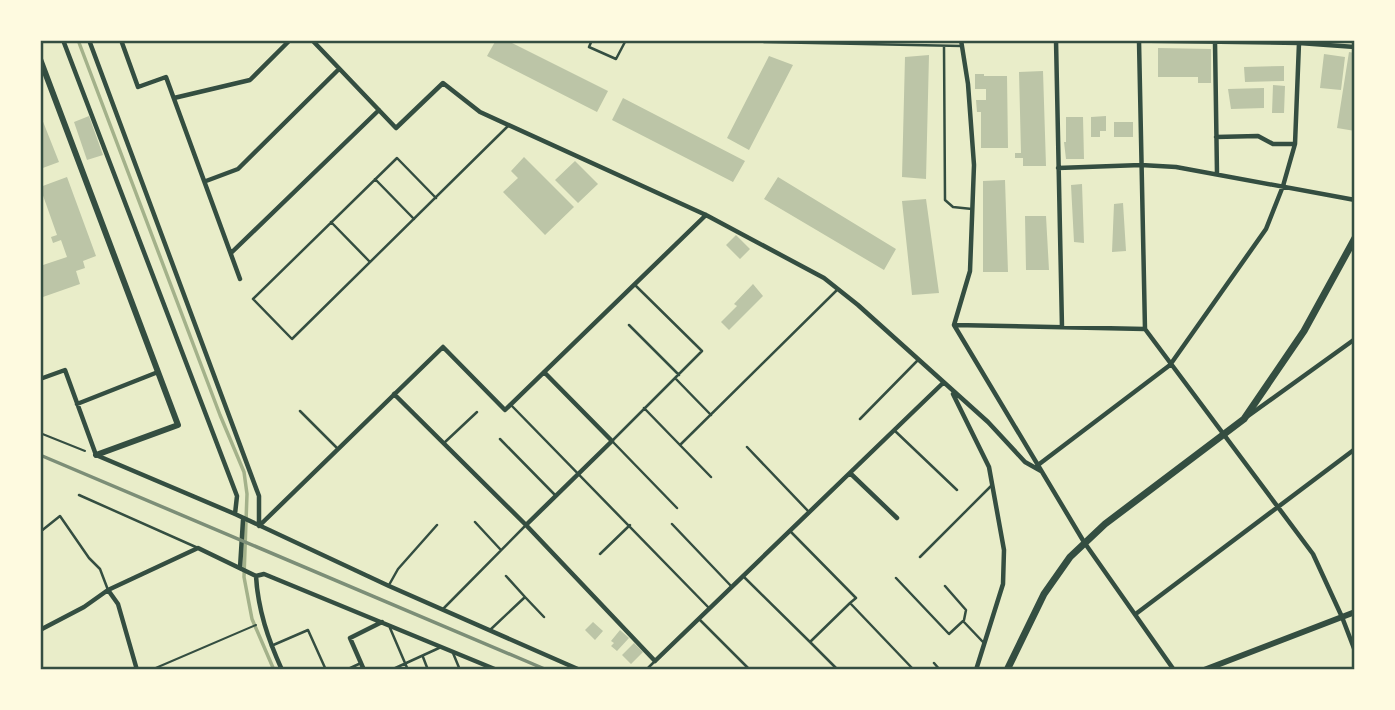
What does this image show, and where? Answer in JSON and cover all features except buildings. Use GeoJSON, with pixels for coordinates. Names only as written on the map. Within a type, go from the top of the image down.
{"type":"FeatureCollection","features":[{"type":"Feature","properties":{"kind":"main road"},"geometry":{"type":"LineString","coordinates":[[1007,670],[1044,594],[1084,542],[1244,419],[1304,331],[1355,238]]}},
{"type":"Feature","properties":{"kind":"street"},"geometry":{"type":"LineString","coordinates":[[63,40],[237,496],[235,514]]}},
{"type":"Feature","properties":{"kind":"street"},"geometry":{"type":"LineString","coordinates":[[89,40],[259,496],[259,526]]}},
{"type":"Feature","properties":{"kind":"street"},"geometry":{"type":"LineString","coordinates":[[121,40],[138,87],[166,77],[240,279]]}},
{"type":"Feature","properties":{"kind":"street"},"geometry":{"type":"LineString","coordinates":[[174,98],[250,80],[290,40]]}},
{"type":"Feature","properties":{"kind":"street"},"geometry":{"type":"LineString","coordinates":[[312,40],[396,128],[443,83],[480,112],[706,215],[824,278],[988,422],[1025,461],[1041,471]]}},
{"type":"Feature","properties":{"kind":"street"},"geometry":{"type":"LineString","coordinates":[[1056,40],[1062,327]]}},
{"type":"Feature","properties":{"kind":"street"},"geometry":{"type":"LineString","coordinates":[[1098,40],[1299,43],[1355,47]]}},
{"type":"Feature","properties":{"kind":"street"},"geometry":{"type":"LineString","coordinates":[[1139,41],[1145,329],[1313,554],[1355,651]]}},
{"type":"Feature","properties":{"kind":"street"},"geometry":{"type":"LineString","coordinates":[[1215,42],[1217,174]]}},
{"type":"Feature","properties":{"kind":"street"},"geometry":{"type":"LineString","coordinates":[[961,43],[968,84],[974,166],[970,271],[954,325],[1084,542],[1137,613],[1174,670]]}},
{"type":"Feature","properties":{"kind":"street"},"geometry":{"type":"LineString","coordinates":[[1038,465],[1170,365],[1266,229],[1283,186],[1295,144],[1299,43]]}},
{"type":"Feature","properties":{"kind":"street"},"geometry":{"type":"LineString","coordinates":[[40,59],[177,425],[96,455]]}},
{"type":"Feature","properties":{"kind":"street"},"geometry":{"type":"LineString","coordinates":[[205,181],[238,169],[339,69]]}},
{"type":"Feature","properties":{"kind":"street"},"geometry":{"type":"LineString","coordinates":[[231,253],[379,110]]}},
{"type":"Feature","properties":{"kind":"street"},"geometry":{"type":"LineString","coordinates":[[1216,137],[1258,136],[1273,144],[1295,144]]}},
{"type":"Feature","properties":{"kind":"street"},"geometry":{"type":"LineString","coordinates":[[1058,168],[1140,165],[1176,167],[1355,200]]}},
{"type":"Feature","properties":{"kind":"street"},"geometry":{"type":"LineString","coordinates":[[259,526],[443,346],[505,410],[706,215]]}},
{"type":"Feature","properties":{"kind":"street"},"geometry":{"type":"LineString","coordinates":[[954,325],[1145,329]]}},
{"type":"Feature","properties":{"kind":"street"},"geometry":{"type":"LineString","coordinates":[[1244,419],[1355,339]]}},
{"type":"Feature","properties":{"kind":"street"},"geometry":{"type":"LineString","coordinates":[[40,379],[65,370],[96,455],[235,514],[243,520],[580,670]]}},
{"type":"Feature","properties":{"kind":"street"},"geometry":{"type":"LineString","coordinates":[[77,404],[158,372]]}},
{"type":"Feature","properties":{"kind":"street"},"geometry":{"type":"LineString","coordinates":[[526,525],[612,440],[544,372]]}},
{"type":"Feature","properties":{"kind":"street"},"geometry":{"type":"LineString","coordinates":[[394,394],[526,525],[655,661],[943,383]]}},
{"type":"Feature","properties":{"kind":"street"},"geometry":{"type":"LineString","coordinates":[[952,390],[989,467],[1004,550],[1003,584],[976,670]]}},
{"type":"Feature","properties":{"kind":"street"},"geometry":{"type":"LineString","coordinates":[[1137,613],[1355,449]]}},
{"type":"Feature","properties":{"kind":"street"},"geometry":{"type":"LineString","coordinates":[[850,473],[897,518]]}},
{"type":"Feature","properties":{"kind":"street"},"geometry":{"type":"LineString","coordinates":[[240,568],[243,520]]}},
{"type":"Feature","properties":{"kind":"street"},"geometry":{"type":"LineString","coordinates":[[40,630],[108,590],[198,548],[256,576],[264,575],[497,670]]}},
{"type":"Feature","properties":{"kind":"street"},"geometry":{"type":"LineString","coordinates":[[256,576],[258,599],[271,646],[282,670]]}},
{"type":"Feature","properties":{"kind":"street"},"geometry":{"type":"LineString","coordinates":[[108,590],[118,604],[137,670]]}},
{"type":"Feature","properties":{"kind":"street"},"geometry":{"type":"LineString","coordinates":[[1204,670],[1355,612]]}},
{"type":"Feature","properties":{"kind":"street"},"geometry":{"type":"LineString","coordinates":[[364,670],[350,638],[382,622]]}},
{"type":"Feature","properties":{"kind":"lane"},"geometry":{"type":"LineString","coordinates":[[592,40],[589,47],[616,59],[626,40]]}},
{"type":"Feature","properties":{"kind":"lane"},"geometry":{"type":"LineString","coordinates":[[761,40],[944,46],[961,43]]}},
{"type":"Feature","properties":{"kind":"lane"},"geometry":{"type":"LineString","coordinates":[[944,46],[945,200],[953,207],[972,209]]}},
{"type":"Feature","properties":{"kind":"lane"},"geometry":{"type":"LineString","coordinates":[[436,198],[397,158],[253,299],[292,339],[370,262],[436,198],[509,126]]}},
{"type":"Feature","properties":{"kind":"lane"},"geometry":{"type":"LineString","coordinates":[[375,179],[414,219]]}},
{"type":"Feature","properties":{"kind":"lane"},"geometry":{"type":"LineString","coordinates":[[331,222],[370,262]]}},
{"type":"Feature","properties":{"kind":"lane"},"geometry":{"type":"LineString","coordinates":[[635,285],[702,351],[612,440],[677,508]]}},
{"type":"Feature","properties":{"kind":"lane"},"geometry":{"type":"LineString","coordinates":[[680,445],[838,289]]}},
{"type":"Feature","properties":{"kind":"lane"},"geometry":{"type":"LineString","coordinates":[[629,325],[711,415]]}},
{"type":"Feature","properties":{"kind":"lane"},"geometry":{"type":"LineString","coordinates":[[860,419],[918,360]]}},
{"type":"Feature","properties":{"kind":"lane"},"geometry":{"type":"LineString","coordinates":[[511,405],[710,608]]}},
{"type":"Feature","properties":{"kind":"lane"},"geometry":{"type":"LineString","coordinates":[[644,408],[711,477]]}},
{"type":"Feature","properties":{"kind":"lane"},"geometry":{"type":"LineString","coordinates":[[300,411],[338,449]]}},
{"type":"Feature","properties":{"kind":"lane"},"geometry":{"type":"LineString","coordinates":[[444,443],[477,412]]}},
{"type":"Feature","properties":{"kind":"lane"},"geometry":{"type":"LineString","coordinates":[[894,430],[957,490]]}},
{"type":"Feature","properties":{"kind":"lane"},"geometry":{"type":"LineString","coordinates":[[500,439],[556,496]]}},
{"type":"Feature","properties":{"kind":"lane"},"geometry":{"type":"LineString","coordinates":[[747,447],[810,512]]}},
{"type":"Feature","properties":{"kind":"lane"},"geometry":{"type":"LineString","coordinates":[[920,556],[993,484]]}},
{"type":"Feature","properties":{"kind":"lane"},"geometry":{"type":"LineString","coordinates":[[79,495],[198,548]]}},
{"type":"Feature","properties":{"kind":"lane"},"geometry":{"type":"LineString","coordinates":[[40,532],[60,516],[85,553],[100,569],[108,590]]}},
{"type":"Feature","properties":{"kind":"lane"},"geometry":{"type":"LineString","coordinates":[[475,522],[500,550]]}},
{"type":"Feature","properties":{"kind":"lane"},"geometry":{"type":"LineString","coordinates":[[672,524],[732,587]]}},
{"type":"Feature","properties":{"kind":"lane"},"geometry":{"type":"LineString","coordinates":[[389,586],[398,569],[437,525]]}},
{"type":"Feature","properties":{"kind":"lane"},"geometry":{"type":"LineString","coordinates":[[443,609],[526,525]]}},
{"type":"Feature","properties":{"kind":"lane"},"geometry":{"type":"LineString","coordinates":[[600,554],[630,525]]}},
{"type":"Feature","properties":{"kind":"lane"},"geometry":{"type":"LineString","coordinates":[[790,531],[856,598],[810,642]]}},
{"type":"Feature","properties":{"kind":"lane"},"geometry":{"type":"LineString","coordinates":[[506,576],[544,617]]}},
{"type":"Feature","properties":{"kind":"lane"},"geometry":{"type":"LineString","coordinates":[[743,576],[838,670]]}},
{"type":"Feature","properties":{"kind":"lane"},"geometry":{"type":"LineString","coordinates":[[896,578],[949,634],[963,621],[966,610],[945,586]]}},
{"type":"Feature","properties":{"kind":"lane"},"geometry":{"type":"LineString","coordinates":[[490,630],[525,597]]}},
{"type":"Feature","properties":{"kind":"lane"},"geometry":{"type":"LineString","coordinates":[[850,603],[912,668]]}},
{"type":"Feature","properties":{"kind":"lane"},"geometry":{"type":"LineString","coordinates":[[699,618],[749,669]]}},
{"type":"Feature","properties":{"kind":"lane"},"geometry":{"type":"LineString","coordinates":[[963,621],[985,644]]}},
{"type":"Feature","properties":{"kind":"lane"},"geometry":{"type":"LineString","coordinates":[[388,624],[408,670]]}},
{"type":"Feature","properties":{"kind":"lane"},"geometry":{"type":"LineString","coordinates":[[271,646],[308,630],[326,670]]}},
{"type":"Feature","properties":{"kind":"lane"},"geometry":{"type":"LineString","coordinates":[[391,670],[442,647]]}},
{"type":"Feature","properties":{"kind":"lane"},"geometry":{"type":"LineString","coordinates":[[452,651],[460,670]]}},
{"type":"Feature","properties":{"kind":"lane"},"geometry":{"type":"LineString","coordinates":[[422,656],[428,670]]}},
{"type":"Feature","properties":{"kind":"lane"},"geometry":{"type":"LineString","coordinates":[[646,670],[655,661]]}},
{"type":"Feature","properties":{"kind":"lane"},"geometry":{"type":"LineString","coordinates":[[346,670],[361,663]]}},
{"type":"Feature","properties":{"kind":"lane"},"geometry":{"type":"LineString","coordinates":[[934,663],[940,670]]}},
{"type":"Feature","properties":{"kind":"path"},"geometry":{"type":"LineString","coordinates":[[40,433],[96,455]]}},
{"type":"Feature","properties":{"kind":"path"},"geometry":{"type":"LineString","coordinates":[[151,670],[262,623]]}},
{"type":"Feature","properties":{"kind":"waterway"},"geometry":{"type":"LineString","coordinates":[[78,40],[244,472],[247,494],[244,577],[252,619],[274,670]]}},
{"type":"Feature","properties":{"kind":"railway"},"geometry":{"type":"LineString","coordinates":[[40,455],[547,670]]}}]}
